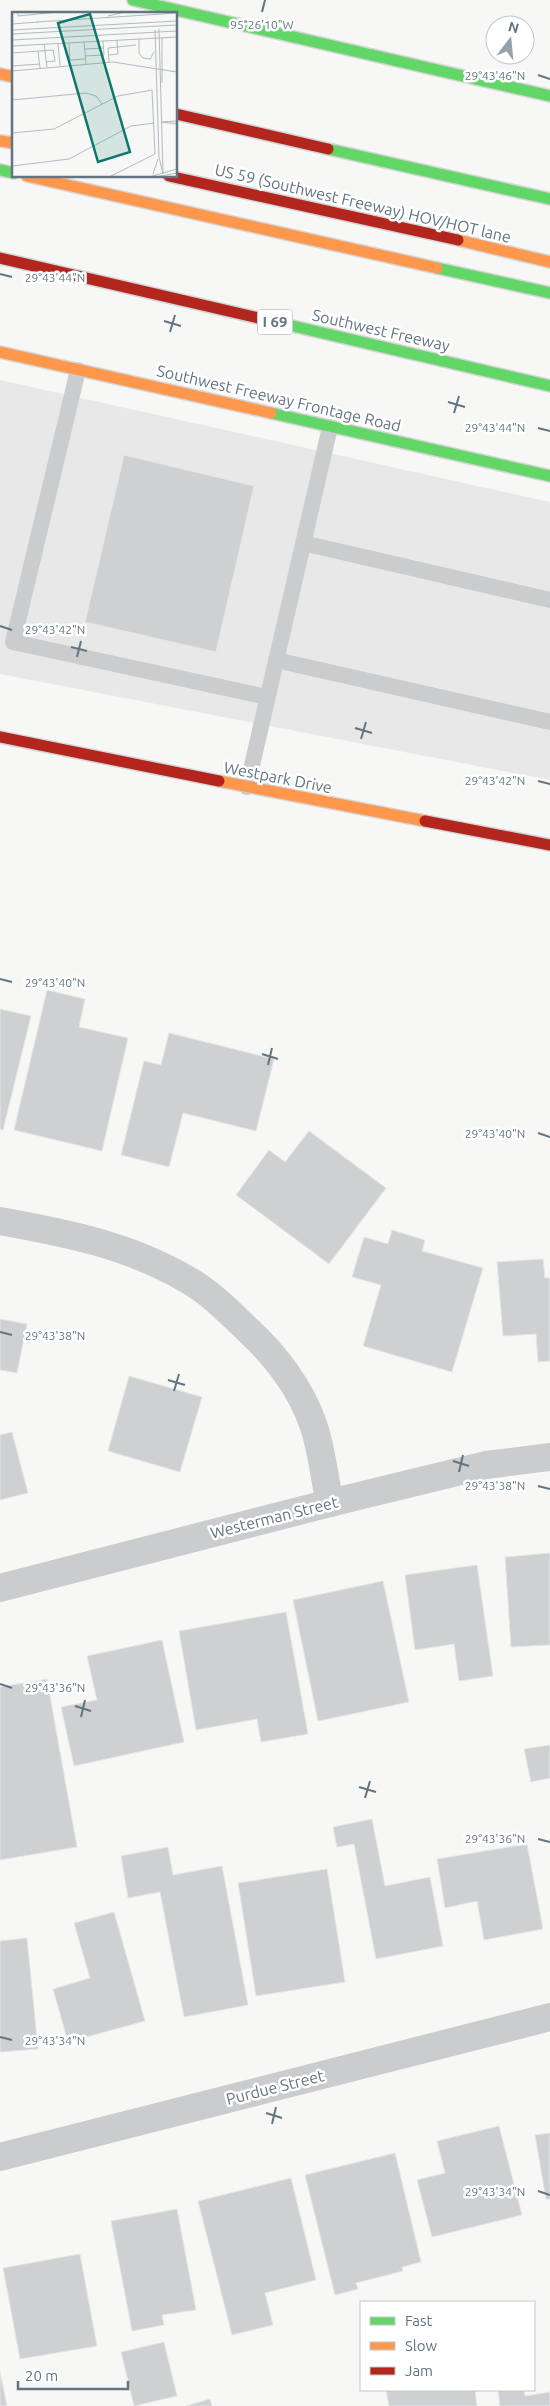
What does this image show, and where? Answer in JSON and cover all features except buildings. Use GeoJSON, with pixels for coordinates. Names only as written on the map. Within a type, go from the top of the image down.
{"type":"FeatureCollection","features":[{"type":"Feature","properties":{"kind":"main road"},"geometry":{"type":"LineString","coordinates":[[133,0],[550,96]]}},
{"type":"Feature","properties":{"kind":"main road"},"geometry":{"type":"LineString","coordinates":[[223,8],[229,23]]}},
{"type":"Feature","properties":{"kind":"main road"},"geometry":{"type":"LineString","coordinates":[[178,114],[550,199]]}},
{"type":"Feature","properties":{"kind":"main road"},"geometry":{"type":"LineString","coordinates":[[35,178],[550,294]]}},
{"type":"Feature","properties":{"kind":"main road","name":"US 59 (Southwest Freeway) HOV/HOT lane"},"geometry":{"type":"LineString","coordinates":[[178,178],[325,209],[550,262]]}},
{"type":"Feature","properties":{"kind":"main road","name":"Southwest Freeway"},"geometry":{"type":"LineString","coordinates":[[0,258],[550,386]]}},
{"type":"Feature","properties":{"kind":"main road","name":"Southwest Freeway Frontage Road"},"geometry":{"type":"LineString","coordinates":[[0,352],[550,476]]}},
{"type":"Feature","properties":{"kind":"main road","name":"Westpark Drive"},"geometry":{"type":"LineString","coordinates":[[0,738],[550,845]]}},
{"type":"Feature","properties":{"kind":"street"},"geometry":{"type":"LineString","coordinates":[[0,1221],[79,1236],[120,1248],[188,1280],[215,1299],[264,1345],[292,1381],[313,1424],[330,1502]]}},
{"type":"Feature","properties":{"kind":"street","name":"Westerman Street"},"geometry":{"type":"LineString","coordinates":[[0,1588],[330,1502],[486,1465],[550,1457]]}},
{"type":"Feature","properties":{"kind":"street","name":"Purdue Street"},"geometry":{"type":"LineString","coordinates":[[0,2157],[550,2017]]}},
{"type":"Feature","properties":{"kind":"lane"},"geometry":{"type":"LineString","coordinates":[[78,370],[13,642],[267,697]]}},
{"type":"Feature","properties":{"kind":"lane"},"geometry":{"type":"LineString","coordinates":[[246,787],[330,426]]}},
{"type":"Feature","properties":{"kind":"lane"},"geometry":{"type":"LineString","coordinates":[[303,543],[550,600]]}},
{"type":"Feature","properties":{"kind":"lane"},"geometry":{"type":"LineString","coordinates":[[276,660],[550,722]]}},
{"type":"Feature","properties":{"kind":"shaded area"},"geometry":{"type":"Polygon","coordinates":[[[0,380],[550,502],[550,780],[0,674],[0,380]]]}},
{"type":"Feature","properties":{"kind":"traffic: fast"},"geometry":{"type":"LineString","coordinates":[[133,0],[550,96]]}},
{"type":"Feature","properties":{"kind":"traffic: fast"},"geometry":{"type":"LineString","coordinates":[[328,149],[550,199]]}},
{"type":"Feature","properties":{"kind":"traffic: fast"},"geometry":{"type":"LineString","coordinates":[[0,170],[12,173]]}},
{"type":"Feature","properties":{"kind":"traffic: fast"},"geometry":{"type":"LineString","coordinates":[[437,268],[550,293]]}},
{"type":"Feature","properties":{"kind":"traffic: fast"},"geometry":{"type":"LineString","coordinates":[[267,320],[550,386]]}},
{"type":"Feature","properties":{"kind":"traffic: fast"},"geometry":{"type":"LineString","coordinates":[[271,413],[550,476]]}},
{"type":"Feature","properties":{"kind":"traffic: slow"},"geometry":{"type":"LineString","coordinates":[[0,74],[12,77]]}},
{"type":"Feature","properties":{"kind":"traffic: slow"},"geometry":{"type":"LineString","coordinates":[[0,141],[12,143]]}},
{"type":"Feature","properties":{"kind":"traffic: slow"},"geometry":{"type":"LineString","coordinates":[[36,178],[437,268]]}},
{"type":"Feature","properties":{"kind":"traffic: slow"},"geometry":{"type":"LineString","coordinates":[[458,240],[550,262]]}},
{"type":"Feature","properties":{"kind":"traffic: slow"},"geometry":{"type":"LineString","coordinates":[[0,352],[271,413]]}},
{"type":"Feature","properties":{"kind":"traffic: slow"},"geometry":{"type":"LineString","coordinates":[[219,781],[425,821]]}},
{"type":"Feature","properties":{"kind":"traffic: jam"},"geometry":{"type":"LineString","coordinates":[[178,114],[328,149]]}},
{"type":"Feature","properties":{"kind":"traffic: jam"},"geometry":{"type":"LineString","coordinates":[[178,178],[458,240]]}},
{"type":"Feature","properties":{"kind":"traffic: jam"},"geometry":{"type":"LineString","coordinates":[[0,258],[267,320]]}},
{"type":"Feature","properties":{"kind":"traffic: jam"},"geometry":{"type":"LineString","coordinates":[[0,737],[219,781]]}},
{"type":"Feature","properties":{"kind":"traffic: jam"},"geometry":{"type":"LineString","coordinates":[[425,821],[550,845]]}}]}
